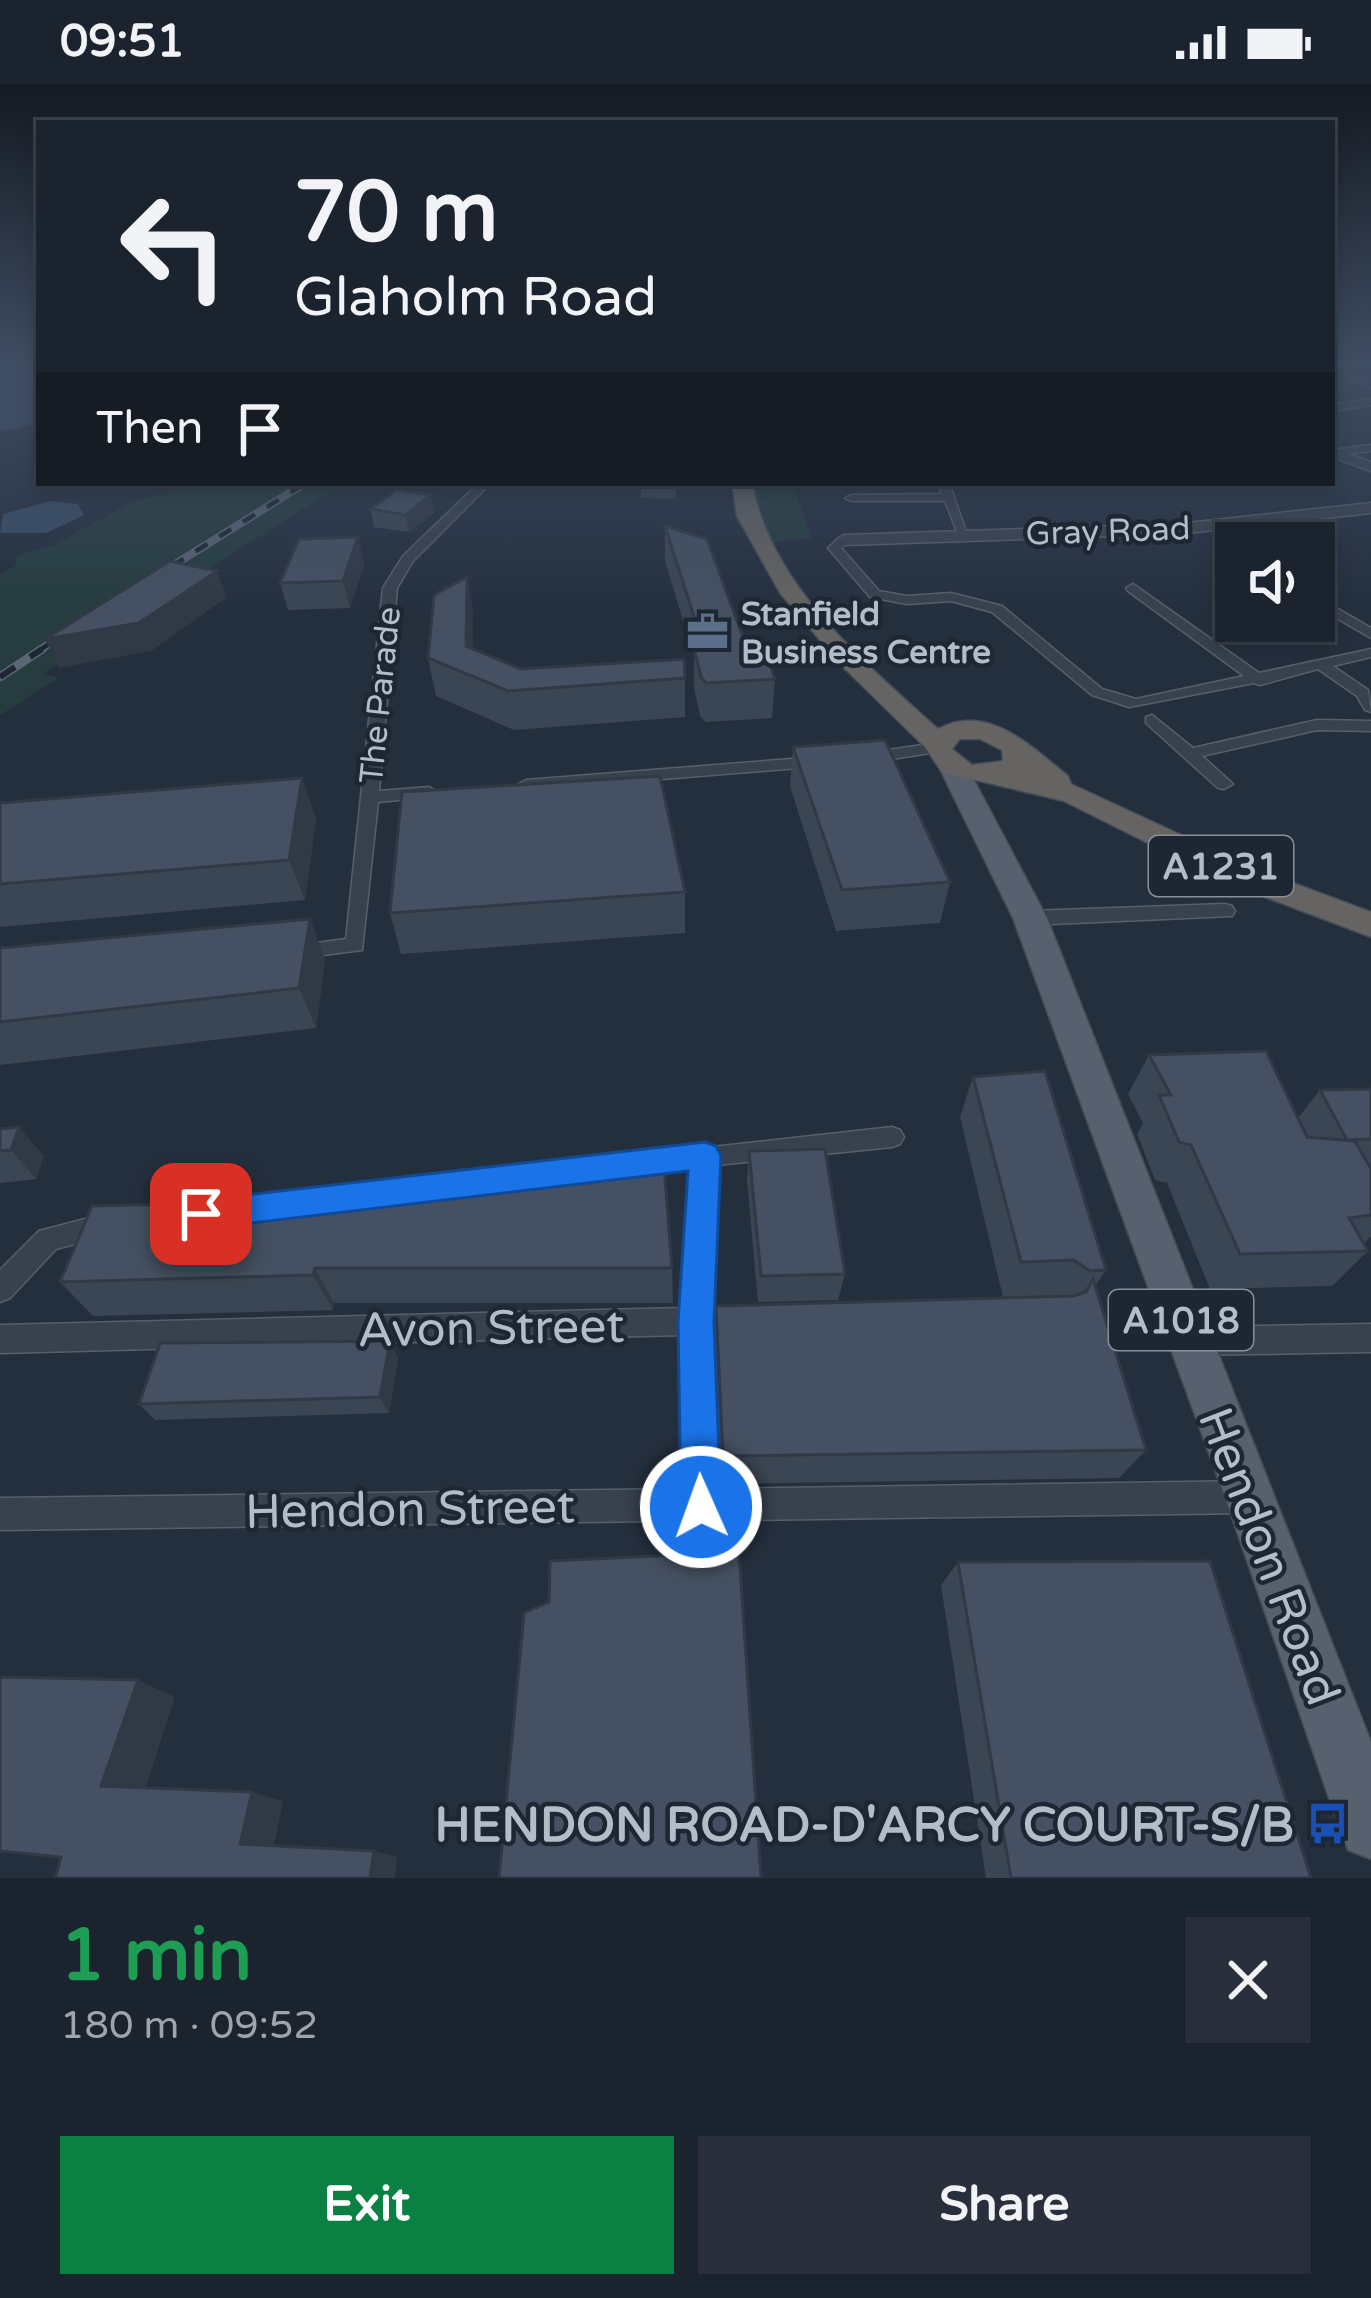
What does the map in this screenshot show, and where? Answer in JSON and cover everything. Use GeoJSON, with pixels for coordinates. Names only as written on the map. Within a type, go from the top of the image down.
{"type":"FeatureCollection","features":[{"type":"Feature","properties":{"kind":"highway","name":"A1018"},"geometry":{"type":"LineString","coordinates":[[743,486],[751,524],[776,570],[866,680],[944,755]]}},
{"type":"Feature","properties":{"kind":"highway"},"geometry":{"type":"LineString","coordinates":[[907,715],[976,728],[1015,744],[1018,764],[992,789],[944,755],[951,731],[976,728]]}},
{"type":"Feature","properties":{"kind":"highway","name":"A1231"},"geometry":{"type":"LineString","coordinates":[[1015,744],[1076,795],[1239,874],[1371,925]]}},
{"type":"Feature","properties":{"kind":"highway","name":"A1231"},"geometry":{"type":"LineString","coordinates":[[992,789],[1076,795]]}},
{"type":"Feature","properties":{"kind":"main road","name":"Hendon Road"},"geometry":{"type":"LineString","coordinates":[[944,755],[992,789],[1030,919],[1252,1497],[1371,1827]]}},
{"type":"Feature","properties":{"kind":"street"},"geometry":{"type":"LineString","coordinates":[[1336,456],[1371,448]]}},
{"type":"Feature","properties":{"kind":"street"},"geometry":{"type":"LineString","coordinates":[[1336,456],[1371,467]]}},
{"type":"Feature","properties":{"kind":"street","name":"The Parade"},"geometry":{"type":"LineString","coordinates":[[262,956],[355,945],[390,588],[408,559],[482,486]]}},
{"type":"Feature","properties":{"kind":"street"},"geometry":{"type":"LineString","coordinates":[[850,498],[946,490],[964,534]]}},
{"type":"Feature","properties":{"kind":"street","name":"Gray Road"},"geometry":{"type":"LineString","coordinates":[[844,540],[1178,529],[1371,508]]}},
{"type":"Feature","properties":{"kind":"street"},"geometry":{"type":"LineString","coordinates":[[844,540],[834,548],[875,594],[908,600],[950,596],[997,608],[1111,699],[1135,704],[1371,652]]}},
{"type":"Feature","properties":{"kind":"street"},"geometry":{"type":"LineString","coordinates":[[1133,588],[1259,680]]}},
{"type":"Feature","properties":{"kind":"street"},"geometry":{"type":"LineString","coordinates":[[1335,612],[1371,634]]}},
{"type":"Feature","properties":{"kind":"street"},"geometry":{"type":"LineString","coordinates":[[1323,666],[1363,693],[1371,707]]}},
{"type":"Feature","properties":{"kind":"street"},"geometry":{"type":"LineString","coordinates":[[1152,721],[1224,784]]}},
{"type":"Feature","properties":{"kind":"street"},"geometry":{"type":"LineString","coordinates":[[1192,753],[1317,725],[1371,726]]}},
{"type":"Feature","properties":{"kind":"street"},"geometry":{"type":"LineString","coordinates":[[507,786],[944,755]]}},
{"type":"Feature","properties":{"kind":"street"},"geometry":{"type":"LineString","coordinates":[[369,797],[438,791]]}},
{"type":"Feature","properties":{"kind":"street"},"geometry":{"type":"LineString","coordinates":[[1030,919],[1225,911]]}},
{"type":"Feature","properties":{"kind":"street"},"geometry":{"type":"LineString","coordinates":[[610,1167],[892,1137]]}},
{"type":"Feature","properties":{"kind":"street"},"geometry":{"type":"LineString","coordinates":[[701,1507],[696,1322],[705,1156]]}},
{"type":"Feature","properties":{"kind":"street"},"geometry":{"type":"LineString","coordinates":[[276,1206],[395,1192]]}},
{"type":"Feature","properties":{"kind":"street"},"geometry":{"type":"LineString","coordinates":[[0,1289],[48,1239],[134,1222]]}},
{"type":"Feature","properties":{"kind":"street","name":"Avon Street"},"geometry":{"type":"LineString","coordinates":[[0,1340],[779,1319]]}},
{"type":"Feature","properties":{"kind":"street"},"geometry":{"type":"LineString","coordinates":[[1189,1341],[1371,1337]]}},
{"type":"Feature","properties":{"kind":"street","name":"Hendon Street"},"geometry":{"type":"LineString","coordinates":[[0,1514],[1252,1497]]}},
{"type":"Feature","properties":{"kind":"green space"},"geometry":{"type":"Polygon","coordinates":[[[185,486],[339,486],[43,674],[59,678],[0,715],[0,575],[15,566],[17,556],[55,544],[131,503],[185,486]]]}},
{"type":"Feature","properties":{"kind":"green space"},"geometry":{"type":"Polygon","coordinates":[[[743,486],[793,486],[812,538],[762,543],[743,486]]]}},
{"type":"Feature","properties":{"kind":"water"},"geometry":{"type":"Polygon","coordinates":[[[50,501],[78,504],[84,515],[46,533],[0,533],[3,514],[50,501]]]}},
{"type":"Feature","properties":{"kind":"building"},"geometry":{"type":"Polygon","coordinates":[[[397,490],[431,495],[405,515],[371,509],[397,490]]]}},
{"type":"Feature","properties":{"kind":"building"},"geometry":{"type":"Polygon","coordinates":[[[665,526],[707,539],[746,645],[763,644],[775,679],[706,683],[701,677],[694,648],[704,648],[665,526]]]}},
{"type":"Feature","properties":{"kind":"building"},"geometry":{"type":"Polygon","coordinates":[[[358,537],[343,581],[280,583],[299,539],[358,537]]]}},
{"type":"Feature","properties":{"kind":"building"},"geometry":{"type":"Polygon","coordinates":[[[170,561],[217,571],[139,623],[45,639],[170,561]]]}},
{"type":"Feature","properties":{"kind":"building"},"geometry":{"type":"Polygon","coordinates":[[[467,577],[466,646],[521,669],[684,659],[685,678],[508,691],[428,658],[434,595],[467,577]]]}},
{"type":"Feature","properties":{"kind":"building"},"geometry":{"type":"Polygon","coordinates":[[[885,740],[950,882],[842,890],[793,747],[885,740]]]}},
{"type":"Feature","properties":{"kind":"building"},"geometry":{"type":"Polygon","coordinates":[[[660,776],[685,892],[390,913],[402,792],[660,776]]]}},
{"type":"Feature","properties":{"kind":"building"},"geometry":{"type":"Polygon","coordinates":[[[302,778],[289,860],[0,884],[0,803],[302,778]]]}},
{"type":"Feature","properties":{"kind":"building"},"geometry":{"type":"Polygon","coordinates":[[[310,919],[299,988],[0,1022],[0,948],[310,919]]]}},
{"type":"Feature","properties":{"kind":"building"},"geometry":{"type":"Polygon","coordinates":[[[1266,1051],[1307,1137],[1355,1141],[1371,1169],[1371,1215],[1349,1218],[1368,1251],[1240,1254],[1191,1145],[1179,1142],[1159,1095],[1171,1095],[1149,1055],[1266,1051]]]}},
{"type":"Feature","properties":{"kind":"building"},"geometry":{"type":"Polygon","coordinates":[[[1045,1071],[1106,1270],[1090,1271],[1074,1260],[1021,1262],[973,1077],[1045,1071]]]}},
{"type":"Feature","properties":{"kind":"building"},"geometry":{"type":"Polygon","coordinates":[[[1371,1089],[1371,1139],[1347,1140],[1320,1090],[1371,1089]]]}},
{"type":"Feature","properties":{"kind":"building"},"geometry":{"type":"Polygon","coordinates":[[[19,1127],[11,1150],[0,1151],[0,1129],[19,1127]]]}},
{"type":"Feature","properties":{"kind":"building"},"geometry":{"type":"Polygon","coordinates":[[[825,1149],[845,1274],[761,1276],[749,1151],[825,1149]]]}},
{"type":"Feature","properties":{"kind":"building"},"geometry":{"type":"Polygon","coordinates":[[[663,1153],[672,1268],[315,1268],[313,1275],[60,1282],[92,1206],[351,1200],[354,1185],[663,1153]]]}},
{"type":"Feature","properties":{"kind":"building"},"geometry":{"type":"Polygon","coordinates":[[[1093,1279],[1146,1450],[723,1456],[716,1306],[1074,1296],[1086,1292],[1093,1279]]]}},
{"type":"Feature","properties":{"kind":"building"},"geometry":{"type":"Polygon","coordinates":[[[390,1341],[380,1397],[139,1404],[160,1343],[390,1341]]]}},
{"type":"Feature","properties":{"kind":"building"},"geometry":{"type":"Polygon","coordinates":[[[739,1552],[761,1878],[499,1878],[524,1613],[549,1602],[550,1561],[739,1552]]]}},
{"type":"Feature","properties":{"kind":"building"},"geometry":{"type":"Polygon","coordinates":[[[1210,1561],[1311,1878],[1011,1878],[958,1562],[1210,1561]]]}},
{"type":"Feature","properties":{"kind":"building"},"geometry":{"type":"Polygon","coordinates":[[[0,1677],[138,1680],[101,1786],[252,1792],[240,1844],[374,1851],[370,1878],[55,1878],[61,1857],[0,1851],[0,1677]]]}},
{"type":"Feature","properties":{"kind":"railway"},"geometry":{"type":"LineString","coordinates":[[297,488],[301,486]]}},
{"type":"Feature","properties":{"kind":"railway"},"geometry":{"type":"LineString","coordinates":[[148,581],[297,488]]}},
{"type":"Feature","properties":{"kind":"railway"},"geometry":{"type":"LineString","coordinates":[[37,652],[77,625]]}},
{"type":"Feature","properties":{"kind":"railway"},"geometry":{"type":"LineString","coordinates":[[0,677],[42,649]]}},
{"type":"Feature","properties":{"kind":"place","name":"Stanfield Business Centre"},"geometry":{"type":"Point","coordinates":[707,632]}},
{"type":"Feature","properties":{"kind":"place","name":"HENDON ROAD-D'ARCY COURT-S/B"},"geometry":{"type":"Point","coordinates":[1328,1824]}},
{"type":"Feature","properties":{"kind":"route"},"geometry":{"type":"LineString","coordinates":[[201,1214],[705,1156],[696,1322],[701,1507]]}}]}
